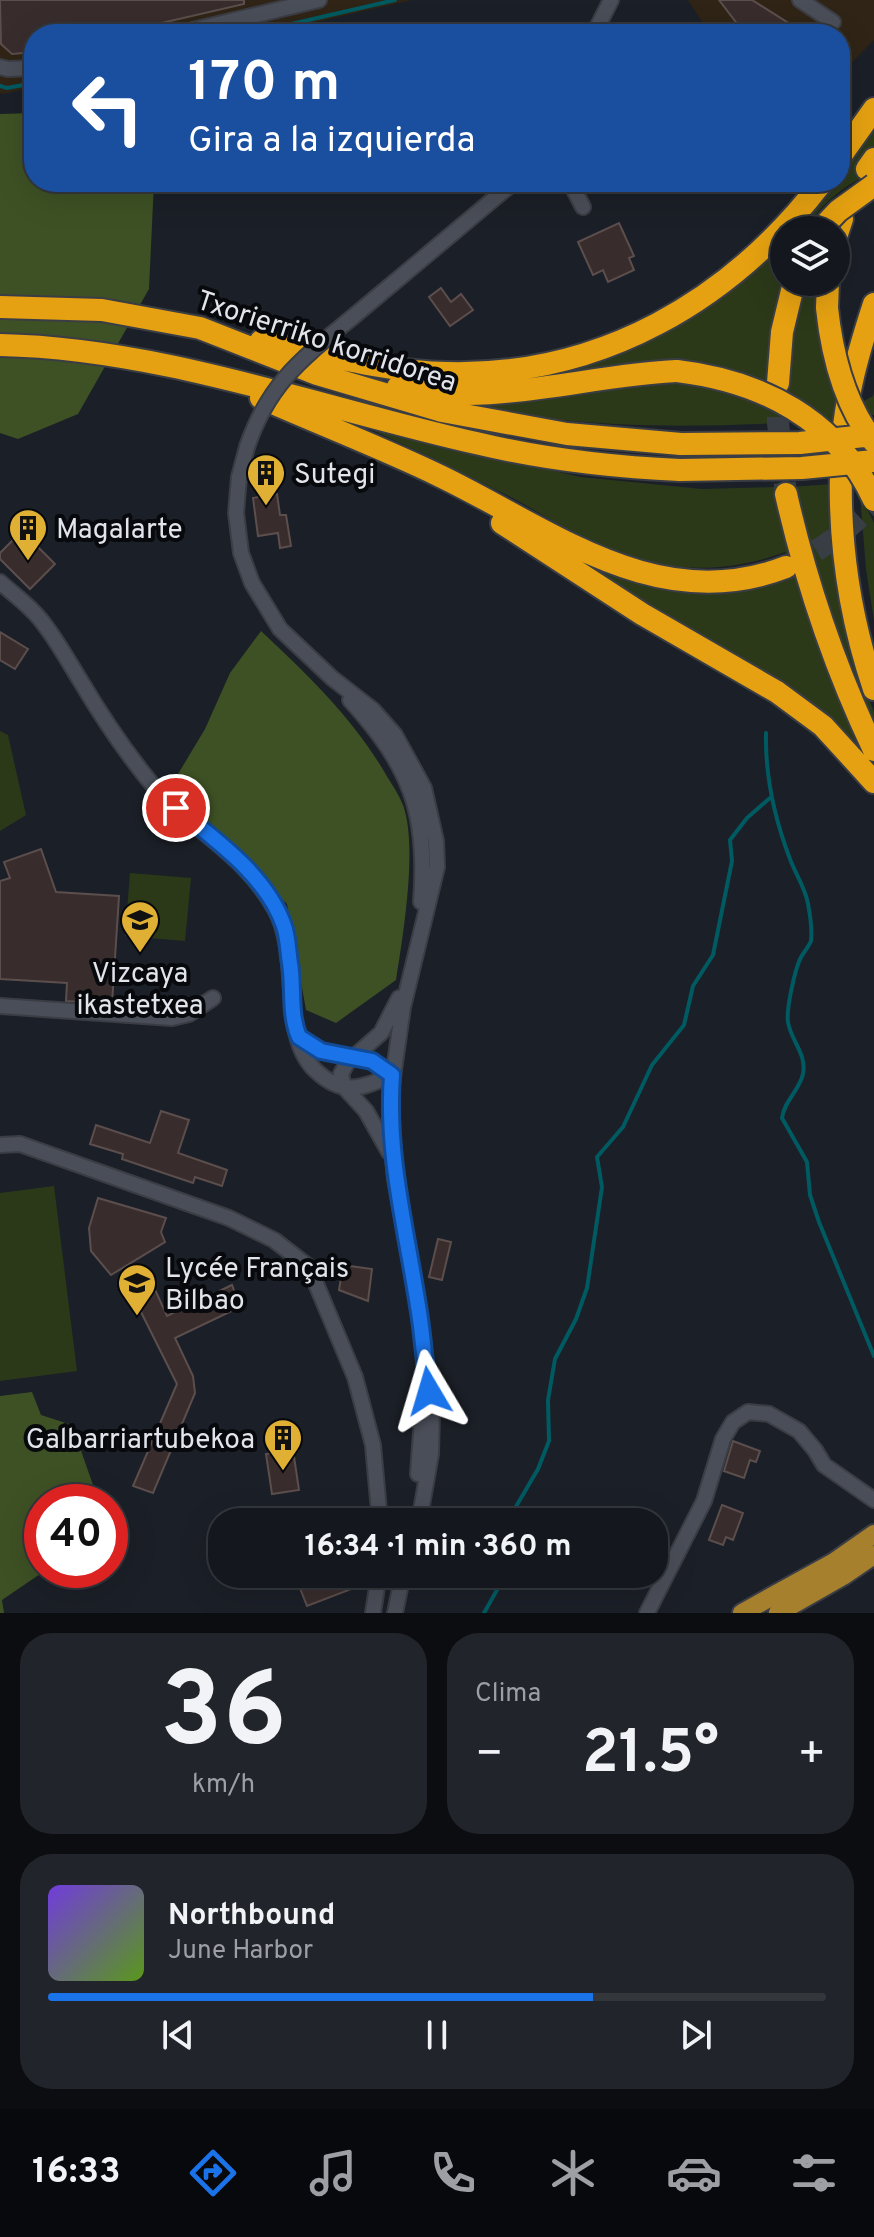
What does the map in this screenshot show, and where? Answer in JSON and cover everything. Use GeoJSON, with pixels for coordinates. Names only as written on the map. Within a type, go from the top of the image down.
{"type":"FeatureCollection","features":[{"type":"Feature","properties":{"kind":"highway"},"geometry":{"type":"LineString","coordinates":[[850,143],[874,109]]}},
{"type":"Feature","properties":{"kind":"highway"},"geometry":{"type":"LineString","coordinates":[[833,216],[872,171]]}},
{"type":"Feature","properties":{"kind":"highway"},"geometry":{"type":"LineString","coordinates":[[200,328],[376,364],[446,373],[504,370],[550,362],[612,345],[647,330],[720,286],[776,237],[814,192]]}},
{"type":"Feature","properties":{"kind":"highway"},"geometry":{"type":"LineString","coordinates":[[778,383],[782,332],[790,296]]}},
{"type":"Feature","properties":{"kind":"highway"},"geometry":{"type":"LineString","coordinates":[[827,296],[830,338],[840,376],[864,430],[874,442]]}},
{"type":"Feature","properties":{"kind":"highway"},"geometry":{"type":"LineString","coordinates":[[874,304],[853,374],[842,446],[844,550],[856,624],[874,689]]}},
{"type":"Feature","properties":{"kind":"highway","name":"Txorierriko korridorea"},"geometry":{"type":"LineString","coordinates":[[0,307],[102,310],[200,328],[317,374],[442,411],[567,434],[681,444],[800,443],[874,435]]}},
{"type":"Feature","properties":{"kind":"highway","name":"Txorierriko korridorea"},"geometry":{"type":"LineString","coordinates":[[0,345],[78,350],[209,375],[478,444],[588,463],[680,470],[802,468],[874,461]]}},
{"type":"Feature","properties":{"kind":"highway"},"geometry":{"type":"LineString","coordinates":[[258,350],[408,389],[454,393],[529,391],[633,373],[677,371],[715,376],[753,387],[802,414],[837,445],[874,500]]}},
{"type":"Feature","properties":{"kind":"highway"},"geometry":{"type":"LineString","coordinates":[[874,354],[854,447],[857,537],[865,604],[874,639]]}},
{"type":"Feature","properties":{"kind":"highway"},"geometry":{"type":"LineString","coordinates":[[209,375],[440,476],[596,557],[644,573],[670,580],[727,581],[786,567]]}},
{"type":"Feature","properties":{"kind":"highway"},"geometry":{"type":"LineString","coordinates":[[392,455],[426,480],[465,499],[642,614],[777,692],[823,726],[874,782]]}},
{"type":"Feature","properties":{"kind":"highway"},"geometry":{"type":"LineString","coordinates":[[786,494],[815,602],[838,667],[874,750]]}},
{"type":"Feature","properties":{"kind":"main road"},"geometry":{"type":"LineString","coordinates":[[742,1613],[834,1562],[874,1534]]}},
{"type":"Feature","properties":{"kind":"main road"},"geometry":{"type":"LineString","coordinates":[[778,1613],[874,1555]]}},
{"type":"Feature","properties":{"kind":"street"},"geometry":{"type":"LineString","coordinates":[[218,24],[319,0]]}},
{"type":"Feature","properties":{"kind":"street"},"geometry":{"type":"LineString","coordinates":[[599,24],[611,0]]}},
{"type":"Feature","properties":{"kind":"street"},"geometry":{"type":"LineString","coordinates":[[800,0],[833,22]]}},
{"type":"Feature","properties":{"kind":"street"},"geometry":{"type":"LineString","coordinates":[[0,67],[24,68]]}},
{"type":"Feature","properties":{"kind":"street"},"geometry":{"type":"LineString","coordinates":[[421,1508],[432,1412],[391,1135],[392,1075],[399,1025],[418,942],[423,837],[408,783],[391,749],[332,678],[280,629],[260,600],[241,553],[236,513],[239,477],[247,447],[264,405],[289,371],[502,192]]}},
{"type":"Feature","properties":{"kind":"street"},"geometry":{"type":"LineString","coordinates":[[575,192],[583,207]]}},
{"type":"Feature","properties":{"kind":"street"},"geometry":{"type":"LineString","coordinates":[[0,582],[39,617],[84,687],[157,789],[245,868],[275,908],[284,927],[292,973],[294,1020],[303,1053],[315,1070],[344,1087],[364,1088],[392,1075]]}},
{"type":"Feature","properties":{"kind":"street"},"geometry":{"type":"LineString","coordinates":[[393,1162],[371,1119],[344,1087],[342,1068],[381,1033],[410,976]]}},
{"type":"Feature","properties":{"kind":"street"},"geometry":{"type":"LineString","coordinates":[[0,1006],[172,1018],[189,1014],[213,998]]}},
{"type":"Feature","properties":{"kind":"street"},"geometry":{"type":"LineString","coordinates":[[299,1037],[321,1051],[372,1061],[392,1075]]}},
{"type":"Feature","properties":{"kind":"street"},"geometry":{"type":"LineString","coordinates":[[0,1136],[229,1218],[274,1240],[309,1267],[355,1377],[373,1445],[379,1508]]}},
{"type":"Feature","properties":{"kind":"street"},"geometry":{"type":"LineString","coordinates":[[0,1145],[20,1144]]}},
{"type":"Feature","properties":{"kind":"street"},"geometry":{"type":"LineString","coordinates":[[414,1508],[426,1370]]}},
{"type":"Feature","properties":{"kind":"street"},"geometry":{"type":"LineString","coordinates":[[647,1613],[704,1501],[723,1439],[733,1422],[748,1412],[769,1414],[799,1431],[824,1465],[874,1500]]}},
{"type":"Feature","properties":{"kind":"street"},"geometry":{"type":"LineString","coordinates":[[373,1613],[377,1588]]}},
{"type":"Feature","properties":{"kind":"street"},"geometry":{"type":"LineString","coordinates":[[395,1612],[401,1588]]}},
{"type":"Feature","properties":{"kind":"shaded area"},"geometry":{"type":"Polygon","coordinates":[[[0,0],[412,0],[308,24],[24,24],[24,89],[0,93],[0,0]]]}},
{"type":"Feature","properties":{"kind":"shaded area"},"geometry":{"type":"Polygon","coordinates":[[[688,0],[874,0],[874,40],[850,65],[850,24],[704,24],[688,0]]]}},
{"type":"Feature","properties":{"kind":"green space"},"geometry":{"type":"Polygon","coordinates":[[[24,113],[24,192],[154,192],[149,289],[78,414],[18,439],[0,433],[0,114],[24,113]]]}},
{"type":"Feature","properties":{"kind":"green space"},"geometry":{"type":"Polygon","coordinates":[[[874,126],[874,172],[850,185],[850,159],[874,126]]]}},
{"type":"Feature","properties":{"kind":"green space"},"geometry":{"type":"Polygon","coordinates":[[[825,192],[839,192],[835,195],[815,216],[806,216],[825,192]]]}},
{"type":"Feature","properties":{"kind":"green space"},"geometry":{"type":"Polygon","coordinates":[[[770,256],[770,296],[780,296],[768,387],[731,372],[696,364],[662,362],[596,367],[489,383],[607,356],[676,326],[713,304],[770,256]]]}},
{"type":"Feature","properties":{"kind":"green space"},"geometry":{"type":"Polygon","coordinates":[[[798,296],[823,296],[827,366],[836,398],[843,413],[873,396],[874,392],[874,415],[824,422],[812,409],[784,391],[798,296]]]}},
{"type":"Feature","properties":{"kind":"green space"},"geometry":{"type":"Polygon","coordinates":[[[671,377],[761,401],[796,422],[701,426],[607,424],[533,417],[465,404],[671,377]]]}},
{"type":"Feature","properties":{"kind":"green space"},"geometry":{"type":"Polygon","coordinates":[[[372,430],[581,477],[702,489],[776,487],[784,523],[852,726],[869,761],[857,746],[816,711],[557,546],[762,585],[793,577],[785,552],[741,564],[696,568],[650,563],[628,557],[584,539],[520,502],[372,430]]]}},
{"type":"Feature","properties":{"kind":"green space"},"geometry":{"type":"Polygon","coordinates":[[[832,484],[838,598],[860,676],[874,712],[874,729],[834,641],[790,487],[832,484]]]}},
{"type":"Feature","properties":{"kind":"green space"},"geometry":{"type":"Polygon","coordinates":[[[860,495],[874,523],[874,621],[866,569],[860,495]]]}},
{"type":"Feature","properties":{"kind":"green space"},"geometry":{"type":"Polygon","coordinates":[[[261,631],[314,682],[361,737],[398,794],[407,822],[408,891],[396,980],[336,1023],[306,1010],[287,904],[169,789],[205,729],[230,673],[261,631]]]}},
{"type":"Feature","properties":{"kind":"green space"},"geometry":{"type":"Polygon","coordinates":[[[0,731],[8,735],[26,815],[0,831],[0,731]]]}},
{"type":"Feature","properties":{"kind":"green space"},"geometry":{"type":"Polygon","coordinates":[[[130,873],[191,878],[185,941],[125,936],[130,873]]]}},
{"type":"Feature","properties":{"kind":"green space"},"geometry":{"type":"Polygon","coordinates":[[[54,1186],[77,1371],[0,1381],[0,1193],[54,1186]]]}},
{"type":"Feature","properties":{"kind":"green space"},"geometry":{"type":"Polygon","coordinates":[[[32,1392],[41,1415],[72,1425],[93,1484],[24,1484],[24,1585],[2,1600],[4,1613],[0,1613],[0,1396],[32,1392]]]}},
{"type":"Feature","properties":{"kind":"building"},"geometry":{"type":"Polygon","coordinates":[[[0,0],[244,0],[244,4],[157,24],[24,24],[24,53],[12,54],[1,44],[0,0]]]}},
{"type":"Feature","properties":{"kind":"building"},"geometry":{"type":"Polygon","coordinates":[[[719,0],[752,0],[790,24],[737,24],[719,0]]]}},
{"type":"Feature","properties":{"kind":"building"},"geometry":{"type":"Polygon","coordinates":[[[619,223],[634,256],[629,258],[634,270],[608,282],[603,270],[593,275],[578,242],[619,223]]]}},
{"type":"Feature","properties":{"kind":"building"},"geometry":{"type":"Polygon","coordinates":[[[441,288],[451,302],[461,294],[473,310],[450,326],[429,297],[441,288]]]}},
{"type":"Feature","properties":{"kind":"building","name":"Sutegi"},"geometry":{"type":"Polygon","coordinates":[[[277,494],[280,515],[286,515],[291,546],[280,548],[278,533],[258,536],[253,498],[277,494]]]}},
{"type":"Feature","properties":{"kind":"building","name":"Magalarte"},"geometry":{"type":"Polygon","coordinates":[[[22,531],[55,564],[30,589],[0,559],[0,553],[22,531]]]}},
{"type":"Feature","properties":{"kind":"building"},"geometry":{"type":"Polygon","coordinates":[[[0,632],[28,649],[15,669],[0,660],[0,632]]]}},
{"type":"Feature","properties":{"kind":"building"},"geometry":{"type":"Polygon","coordinates":[[[41,849],[56,892],[119,896],[112,1004],[66,1001],[67,983],[0,979],[0,881],[10,878],[4,862],[41,849]]]}},
{"type":"Feature","properties":{"kind":"building"},"geometry":{"type":"Polygon","coordinates":[[[161,1111],[189,1120],[178,1153],[227,1170],[222,1186],[195,1177],[193,1183],[122,1159],[123,1154],[90,1144],[96,1125],[150,1143],[161,1111]]]}},
{"type":"Feature","properties":{"kind":"building"},"geometry":{"type":"Polygon","coordinates":[[[98,1198],[166,1218],[161,1232],[165,1242],[111,1275],[91,1251],[89,1228],[98,1198]]]}},
{"type":"Feature","properties":{"kind":"building"},"geometry":{"type":"Polygon","coordinates":[[[438,1239],[451,1242],[442,1280],[429,1277],[438,1239]]]}},
{"type":"Feature","properties":{"kind":"building"},"geometry":{"type":"Polygon","coordinates":[[[343,1265],[372,1269],[368,1301],[339,1290],[343,1265]]]}},
{"type":"Feature","properties":{"kind":"building"},"geometry":{"type":"Polygon","coordinates":[[[152,1283],[167,1316],[232,1285],[240,1307],[175,1338],[193,1376],[195,1393],[153,1493],[133,1486],[177,1384],[130,1290],[152,1283]]]}},
{"type":"Feature","properties":{"kind":"building"},"geometry":{"type":"Polygon","coordinates":[[[733,1441],[760,1451],[756,1462],[750,1460],[744,1478],[724,1471],[733,1441]]]}},
{"type":"Feature","properties":{"kind":"building","name":"Galbarriartubekoa"},"geometry":{"type":"Polygon","coordinates":[[[293,1450],[299,1490],[272,1494],[266,1454],[293,1450]]]}},
{"type":"Feature","properties":{"kind":"building"},"geometry":{"type":"Polygon","coordinates":[[[722,1505],[743,1513],[733,1540],[726,1537],[723,1545],[709,1540],[722,1505]]]}},
{"type":"Feature","properties":{"kind":"building"},"geometry":{"type":"Polygon","coordinates":[[[300,1588],[354,1588],[307,1606],[300,1588]]]}},
{"type":"Feature","properties":{"kind":"waterway"},"geometry":{"type":"LineString","coordinates":[[291,24],[395,0]]}},
{"type":"Feature","properties":{"kind":"waterway"},"geometry":{"type":"LineString","coordinates":[[0,86],[24,85]]}},
{"type":"Feature","properties":{"kind":"waterway"},"geometry":{"type":"LineString","coordinates":[[766,733],[767,765],[775,812],[807,898],[811,932],[811,941],[796,970],[788,1016],[803,1060],[803,1074],[782,1118],[807,1162],[810,1195],[819,1222],[874,1356]]}},
{"type":"Feature","properties":{"kind":"waterway"},"geometry":{"type":"LineString","coordinates":[[515,1508],[538,1469],[549,1441],[548,1400],[555,1359],[576,1319],[587,1288],[602,1187],[597,1157],[623,1127],[652,1065],[684,1025],[693,986],[713,955],[732,861],[730,840],[747,818],[770,798]]}},
{"type":"Feature","properties":{"kind":"waterway"},"geometry":{"type":"LineString","coordinates":[[484,1613],[498,1588]]}},
{"type":"Feature","properties":{"kind":"tunnel"},"geometry":{"type":"LineString","coordinates":[[778,384],[778,423],[786,494]]}},
{"type":"Feature","properties":{"kind":"tunnel"},"geometry":{"type":"LineString","coordinates":[[787,566],[833,539],[874,504]]}},
{"type":"Feature","properties":{"kind":"place","name":"Sutegi"},"geometry":{"type":"Point","coordinates":[266,507]}},
{"type":"Feature","properties":{"kind":"place","name":"Magalarte"},"geometry":{"type":"Point","coordinates":[28,562]}},
{"type":"Feature","properties":{"kind":"place","name":"Vizcaya ikastetxea"},"geometry":{"type":"Point","coordinates":[140,954]}},
{"type":"Feature","properties":{"kind":"place","name":"Lycée Français Bilbao"},"geometry":{"type":"Point","coordinates":[137,1317]}},
{"type":"Feature","properties":{"kind":"place","name":"Galbarriartubekoa"},"geometry":{"type":"Point","coordinates":[283,1472]}},
{"type":"Feature","properties":{"kind":"route"},"geometry":{"type":"LineString","coordinates":[[176,808],[218,841],[253,877],[275,908],[284,927],[292,973],[294,1020],[299,1037],[321,1051],[372,1061],[392,1075],[393,1162],[429,1391]]}}]}
